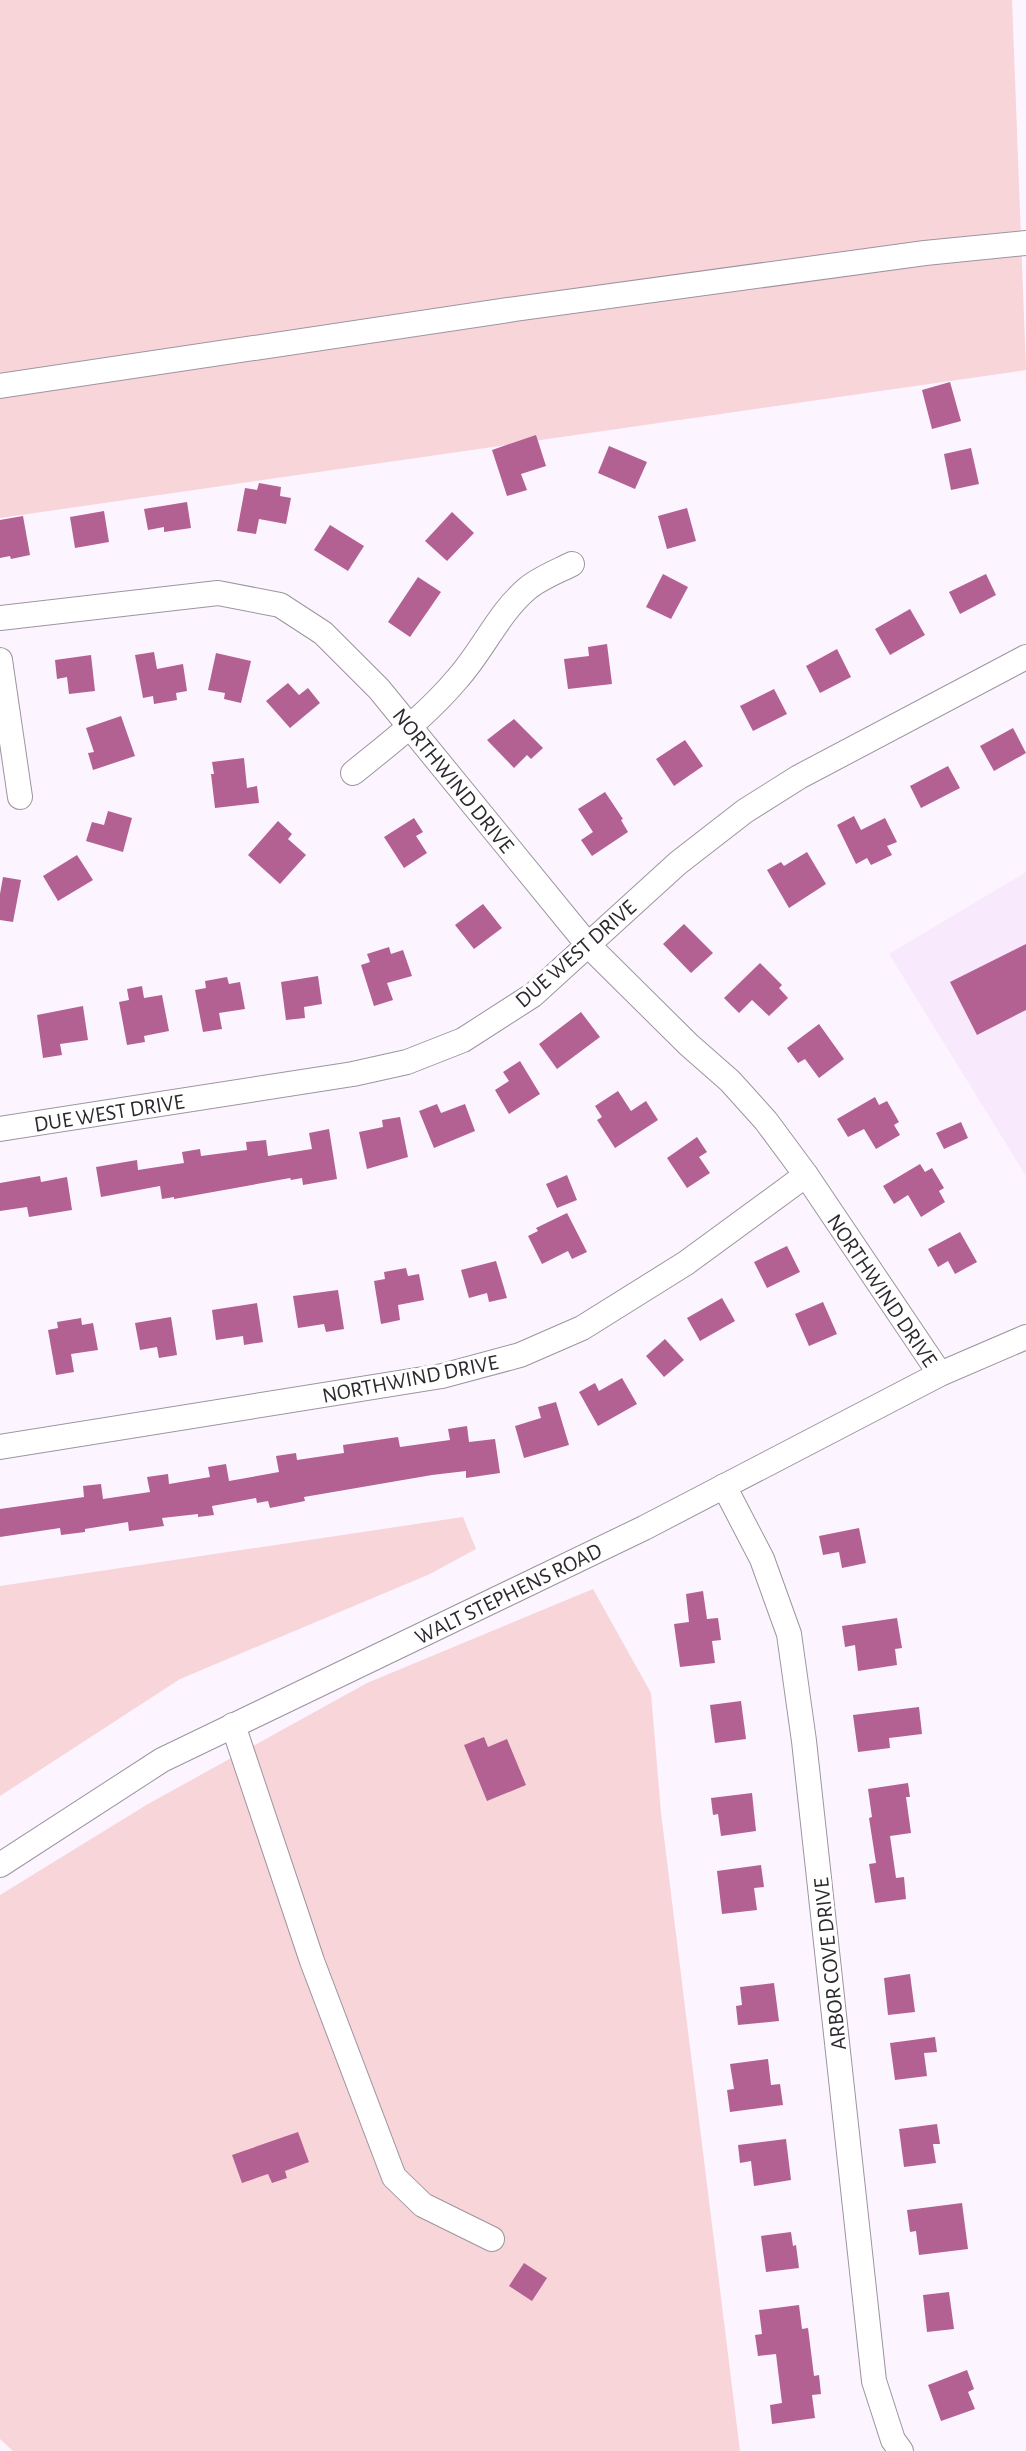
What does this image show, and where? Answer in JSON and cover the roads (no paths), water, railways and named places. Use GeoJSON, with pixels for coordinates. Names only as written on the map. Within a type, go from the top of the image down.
{"type":"FeatureCollection","features":[{"type":"Feature","properties":{"kind":"street"},"geometry":{"type":"LineString","coordinates":[[0,386],[526,307],[925,252],[1026,243]]}},
{"type":"Feature","properties":{"kind":"street"},"geometry":{"type":"LineString","coordinates":[[353,773],[410,727],[458,679],[505,612],[529,587],[572,564]]}},
{"type":"Feature","properties":{"kind":"street","name":"NORTHWIND DRIVE"},"geometry":{"type":"LineString","coordinates":[[0,618],[218,593],[280,605],[323,633],[379,689],[588,945],[689,1045],[730,1081],[766,1121],[806,1175],[940,1374]]}},
{"type":"Feature","properties":{"kind":"street","name":"DUE WEST DRIVE"},"geometry":{"type":"LineString","coordinates":[[0,1129],[353,1074],[407,1062],[463,1040],[532,994],[678,863],[745,811],[799,777],[1026,657]]}},
{"type":"Feature","properties":{"kind":"street"},"geometry":{"type":"LineString","coordinates":[[0,660],[20,797]]}},
{"type":"Feature","properties":{"kind":"street","name":"NORTHWIND DRIVE"},"geometry":{"type":"LineString","coordinates":[[0,1447],[442,1376],[520,1355],[582,1328],[686,1263],[806,1175]]}},
{"type":"Feature","properties":{"kind":"street","name":"WALT STEPHENS ROAD"},"geometry":{"type":"LineString","coordinates":[[0,1865],[162,1760],[644,1528],[940,1374],[1026,1337]]}},
{"type":"Feature","properties":{"kind":"street","name":"ARBOR COVE DRIVE"},"geometry":{"type":"LineString","coordinates":[[724,1486],[762,1559],[789,1634],[805,1753],[874,2381],[893,2440],[901,2451]]}},
{"type":"Feature","properties":{"kind":"street"},"geometry":{"type":"LineString","coordinates":[[233,1725],[312,1961],[394,2177],[423,2205],[492,2239]]}}]}
